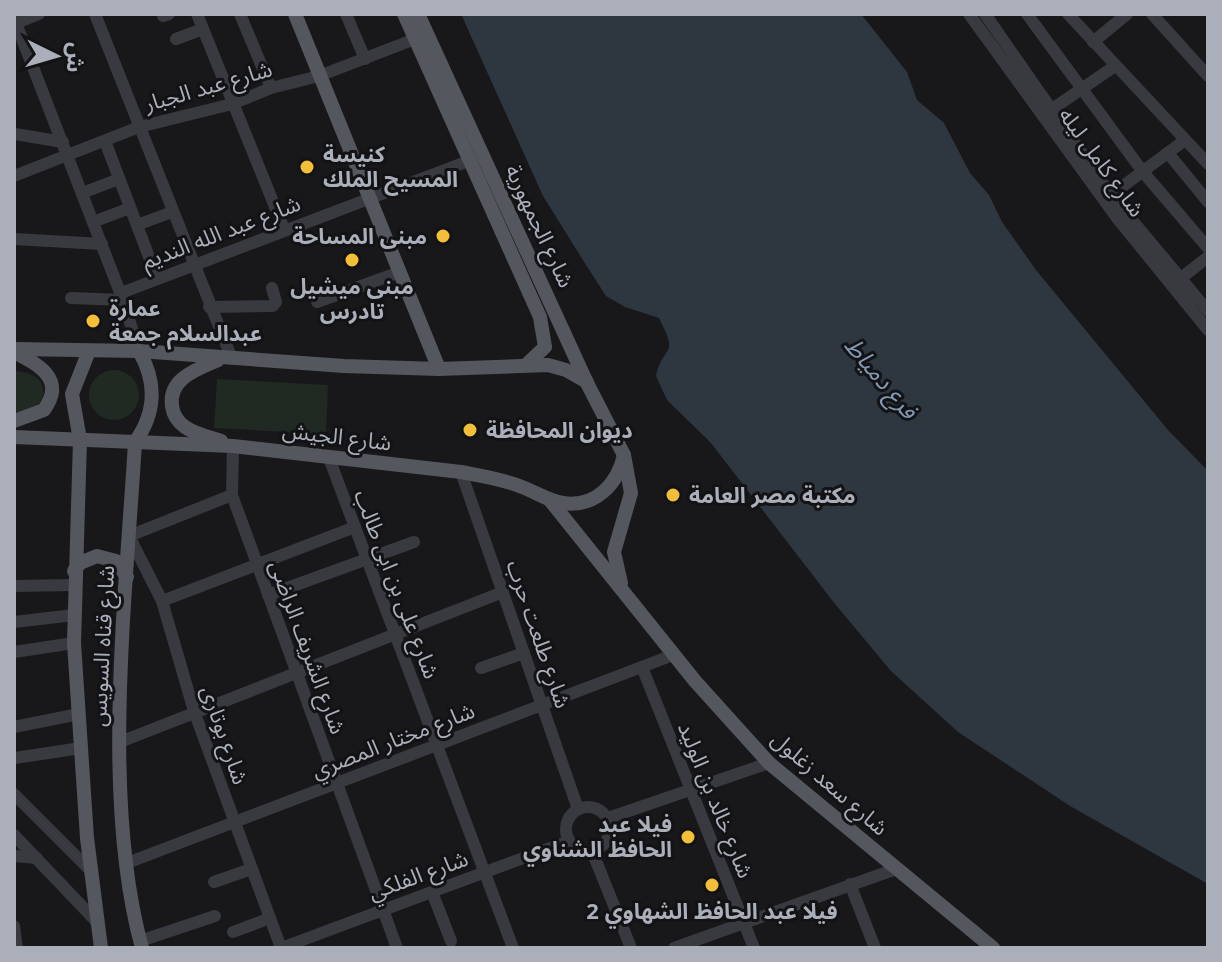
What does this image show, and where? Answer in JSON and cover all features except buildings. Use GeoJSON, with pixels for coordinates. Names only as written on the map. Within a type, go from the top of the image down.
{"type":"FeatureCollection","features":[{"type":"Feature","properties":{"kind":"main road"},"geometry":{"type":"LineString","coordinates":[[295,14],[439,369]]}},
{"type":"Feature","properties":{"kind":"main road","name":"شارع الجمهورية"},"geometry":{"type":"LineString","coordinates":[[404,14],[540,317],[545,347],[527,364]]}},
{"type":"Feature","properties":{"kind":"main road","name":"شارع الجمهورية"},"geometry":{"type":"LineString","coordinates":[[418,14],[587,383],[624,455]]}},
{"type":"Feature","properties":{"kind":"main road"},"geometry":{"type":"LineString","coordinates":[[14,350],[139,351],[227,359],[439,369],[527,364],[566,370],[587,383]]}},
{"type":"Feature","properties":{"kind":"main road"},"geometry":{"type":"LineString","coordinates":[[14,350],[41,366],[52,382],[53,392],[44,410],[14,421]]}},
{"type":"Feature","properties":{"kind":"main road","name":"شارع قناه السويس"},"geometry":{"type":"LineString","coordinates":[[89,351],[75,379],[72,394],[80,440],[74,643],[90,870],[101,948]]}},
{"type":"Feature","properties":{"kind":"main road","name":"شارع قناه السويس"},"geometry":{"type":"LineString","coordinates":[[139,351],[149,373],[152,398],[147,421],[135,442],[120,742],[127,863],[141,945]]}},
{"type":"Feature","properties":{"kind":"main road"},"geometry":{"type":"LineString","coordinates":[[227,359],[184,377],[177,384],[171,402],[177,420],[184,426],[233,446]]}},
{"type":"Feature","properties":{"kind":"main road","name":"شارع الجيش"},"geometry":{"type":"LineString","coordinates":[[14,437],[233,446],[461,472],[521,486],[549,499],[574,504],[598,496],[616,478],[624,455]]}},
{"type":"Feature","properties":{"kind":"main road","name":"شارع سعد زغلول"},"geometry":{"type":"LineString","coordinates":[[624,455],[631,493],[614,552],[617,574],[626,594]]}},
{"type":"Feature","properties":{"kind":"main road","name":"شارع سعد زغلول"},"geometry":{"type":"LineString","coordinates":[[549,499],[673,655],[769,763],[991,947]]}},
{"type":"Feature","properties":{"kind":"main road"},"geometry":{"type":"LineString","coordinates":[[587,547],[604,547],[618,537]]}},
{"type":"Feature","properties":{"kind":"main road"},"geometry":{"type":"LineString","coordinates":[[74,578],[88,558],[107,557],[116,561],[127,577]]}},
{"type":"Feature","properties":{"kind":"street"},"geometry":{"type":"LineString","coordinates":[[39,14],[15,22],[122,296],[139,351]]}},
{"type":"Feature","properties":{"kind":"street"},"geometry":{"type":"LineString","coordinates":[[95,14],[227,359]]}},
{"type":"Feature","properties":{"kind":"street"},"geometry":{"type":"LineString","coordinates":[[197,14],[284,229]]}},
{"type":"Feature","properties":{"kind":"street"},"geometry":{"type":"LineString","coordinates":[[240,14],[271,88]]}},
{"type":"Feature","properties":{"kind":"street"},"geometry":{"type":"LineString","coordinates":[[346,14],[365,59]]}},
{"type":"Feature","properties":{"kind":"street","name":"شارع كامل ليله"},"geometry":{"type":"LineString","coordinates":[[969,14],[1111,195],[1208,330]]}},
{"type":"Feature","properties":{"kind":"street","name":"شارع كامل ليله"},"geometry":{"type":"LineString","coordinates":[[985,14],[1047,113],[1175,283],[1208,311]]}},
{"type":"Feature","properties":{"kind":"street"},"geometry":{"type":"LineString","coordinates":[[1027,14],[1143,172],[1208,248]]}},
{"type":"Feature","properties":{"kind":"street"},"geometry":{"type":"LineString","coordinates":[[1068,14],[1208,164]]}},
{"type":"Feature","properties":{"kind":"street"},"geometry":{"type":"LineString","coordinates":[[1093,42],[1127,14]]}},
{"type":"Feature","properties":{"kind":"street"},"geometry":{"type":"LineString","coordinates":[[1152,14],[1208,76]]}},
{"type":"Feature","properties":{"kind":"street"},"geometry":{"type":"LineString","coordinates":[[176,39],[203,29]]}},
{"type":"Feature","properties":{"kind":"street","name":"شارع عبد الجبار"},"geometry":{"type":"LineString","coordinates":[[14,176],[139,127],[232,104],[271,88],[319,76],[415,39]]}},
{"type":"Feature","properties":{"kind":"street"},"geometry":{"type":"LineString","coordinates":[[1047,113],[1115,66]]}},
{"type":"Feature","properties":{"kind":"street"},"geometry":{"type":"LineString","coordinates":[[15,132],[63,142]]}},
{"type":"Feature","properties":{"kind":"street"},"geometry":{"type":"LineString","coordinates":[[1111,195],[1185,140]]}},
{"type":"Feature","properties":{"kind":"street"},"geometry":{"type":"LineString","coordinates":[[105,141],[157,278]]}},
{"type":"Feature","properties":{"kind":"street"},"geometry":{"type":"LineString","coordinates":[[1168,153],[1208,202]]}},
{"type":"Feature","properties":{"kind":"street","name":"شارع عبد الله النديم"},"geometry":{"type":"LineString","coordinates":[[122,296],[157,278],[471,160]]}},
{"type":"Feature","properties":{"kind":"street"},"geometry":{"type":"LineString","coordinates":[[82,193],[119,179]]}},
{"type":"Feature","properties":{"kind":"street"},"geometry":{"type":"LineString","coordinates":[[93,222],[130,208]]}},
{"type":"Feature","properties":{"kind":"street"},"geometry":{"type":"LineString","coordinates":[[137,225],[172,212]]}},
{"type":"Feature","properties":{"kind":"street"},"geometry":{"type":"LineString","coordinates":[[14,239],[102,244]]}},
{"type":"Feature","properties":{"kind":"street"},"geometry":{"type":"LineString","coordinates":[[1175,283],[1208,257]]}},
{"type":"Feature","properties":{"kind":"street"},"geometry":{"type":"LineString","coordinates":[[317,302],[400,272]]}},
{"type":"Feature","properties":{"kind":"street"},"geometry":{"type":"LineString","coordinates":[[209,307],[273,306],[276,302],[272,288]]}},
{"type":"Feature","properties":{"kind":"street"},"geometry":{"type":"LineString","coordinates":[[71,298],[122,296]]}},
{"type":"Feature","properties":{"kind":"street","name":"شارع الشريف الراضى"},"geometry":{"type":"LineString","coordinates":[[233,446],[232,495],[397,948]]}},
{"type":"Feature","properties":{"kind":"street","name":"شارع على بن ابى طالب"},"geometry":{"type":"LineString","coordinates":[[329,458],[513,948]]}},
{"type":"Feature","properties":{"kind":"street","name":"شارع طلعت حرب"},"geometry":{"type":"LineString","coordinates":[[461,472],[578,809]]}},
{"type":"Feature","properties":{"kind":"street"},"geometry":{"type":"LineString","coordinates":[[129,536],[232,495]]}},
{"type":"Feature","properties":{"kind":"street"},"geometry":{"type":"LineString","coordinates":[[162,601],[355,527]]}},
{"type":"Feature","properties":{"kind":"street","name":"شارع بوتارى"},"geometry":{"type":"LineString","coordinates":[[129,536],[162,601],[194,711],[281,948]]}},
{"type":"Feature","properties":{"kind":"street"},"geometry":{"type":"LineString","coordinates":[[268,595],[414,542]]}},
{"type":"Feature","properties":{"kind":"street"},"geometry":{"type":"LineString","coordinates":[[14,586],[74,578]]}},
{"type":"Feature","properties":{"kind":"street"},"geometry":{"type":"LineString","coordinates":[[120,742],[503,592]]}},
{"type":"Feature","properties":{"kind":"street"},"geometry":{"type":"LineString","coordinates":[[14,622],[74,615]]}},
{"type":"Feature","properties":{"kind":"street"},"geometry":{"type":"LineString","coordinates":[[14,652],[74,643]]}},
{"type":"Feature","properties":{"kind":"street"},"geometry":{"type":"LineString","coordinates":[[481,668],[524,653]]}},
{"type":"Feature","properties":{"kind":"street","name":"شارع مختار المصري"},"geometry":{"type":"LineString","coordinates":[[127,863],[673,655]]}},
{"type":"Feature","properties":{"kind":"street","name":"شارع خالد بن الوليد"},"geometry":{"type":"LineString","coordinates":[[642,667],[754,948]]}},
{"type":"Feature","properties":{"kind":"street"},"geometry":{"type":"LineString","coordinates":[[14,727],[79,714]]}},
{"type":"Feature","properties":{"kind":"street"},"geometry":{"type":"LineString","coordinates":[[14,758],[81,748]]}},
{"type":"Feature","properties":{"kind":"street"},"geometry":{"type":"LineString","coordinates":[[608,818],[769,763]]}},
{"type":"Feature","properties":{"kind":"street"},"geometry":{"type":"LineString","coordinates":[[14,794],[90,870]]}},
{"type":"Feature","properties":{"kind":"street"},"geometry":{"type":"LineString","coordinates":[[578,809],[598,809],[608,818],[609,839],[592,851],[579,850],[569,841],[568,820],[578,809]]}},
{"type":"Feature","properties":{"kind":"street"},"geometry":{"type":"LineString","coordinates":[[14,835],[97,922]]}},
{"type":"Feature","properties":{"kind":"street","name":"شارع الفلكي"},"geometry":{"type":"LineString","coordinates":[[281,948],[569,841]]}},
{"type":"Feature","properties":{"kind":"street"},"geometry":{"type":"LineString","coordinates":[[592,851],[631,948]]}},
{"type":"Feature","properties":{"kind":"street"},"geometry":{"type":"LineString","coordinates":[[14,856],[37,858]]}},
{"type":"Feature","properties":{"kind":"street"},"geometry":{"type":"LineString","coordinates":[[214,882],[251,869]]}},
{"type":"Feature","properties":{"kind":"street"},"geometry":{"type":"LineString","coordinates":[[674,948],[694,944],[743,922],[896,869]]}},
{"type":"Feature","properties":{"kind":"street"},"geometry":{"type":"LineString","coordinates":[[850,884],[875,948]]}},
{"type":"Feature","properties":{"kind":"street"},"geometry":{"type":"LineString","coordinates":[[432,892],[451,941]]}},
{"type":"Feature","properties":{"kind":"street"},"geometry":{"type":"LineString","coordinates":[[141,945],[215,916]]}},
{"type":"Feature","properties":{"kind":"street"},"geometry":{"type":"LineString","coordinates":[[233,932],[270,918]]}},
{"type":"Feature","properties":{"kind":"street"},"geometry":{"type":"LineString","coordinates":[[14,926],[17,948]]}},
{"type":"Feature","properties":{"kind":"shaded area"},"geometry":{"type":"Polygon","coordinates":[[[114,370],[132,377],[139,395],[132,413],[114,420],[96,413],[89,395],[96,377],[114,370]]]}},
{"type":"Feature","properties":{"kind":"shaded area"},"geometry":{"type":"Polygon","coordinates":[[[14,371],[28,373],[42,384],[41,404],[25,413],[14,412],[14,371]]]}},
{"type":"Feature","properties":{"kind":"shaded area"},"geometry":{"type":"Polygon","coordinates":[[[217,379],[328,385],[326,434],[214,428],[217,379]]]}},
{"type":"Feature","properties":{"kind":"water","name":"فرع دمياط"},"geometry":{"type":"Polygon","coordinates":[[[461,14],[861,14],[907,72],[917,100],[944,123],[970,173],[989,195],[1002,222],[1036,270],[1168,430],[1208,471],[1208,884],[1070,806],[958,732],[891,671],[835,604],[711,443],[667,400],[656,376],[669,346],[659,318],[625,307],[606,296],[543,196],[461,14]]]}},
{"type":"Feature","properties":{"kind":"place","name":"كنيسة المسيح الملك"},"geometry":{"type":"Point","coordinates":[307,167]}},
{"type":"Feature","properties":{"kind":"place","name":"مبنى المساحة"},"geometry":{"type":"Point","coordinates":[443,236]}},
{"type":"Feature","properties":{"kind":"place","name":"مبنى ميشيل تادرس"},"geometry":{"type":"Point","coordinates":[352,260]}},
{"type":"Feature","properties":{"kind":"place","name":"عمارة عبدالسلام جمعة"},"geometry":{"type":"Point","coordinates":[93,321]}},
{"type":"Feature","properties":{"kind":"place","name":"ديوان المحافظة"},"geometry":{"type":"Point","coordinates":[470,430]}},
{"type":"Feature","properties":{"kind":"place","name":"مكتبة مصر العامة"},"geometry":{"type":"Point","coordinates":[673,495]}},
{"type":"Feature","properties":{"kind":"place","name":"فيلا عبد الحافظ الشناوي"},"geometry":{"type":"Point","coordinates":[688,837]}},
{"type":"Feature","properties":{"kind":"place","name":"فيلا عبد الحافظ الشهاوي 2"},"geometry":{"type":"Point","coordinates":[712,885]}}]}
